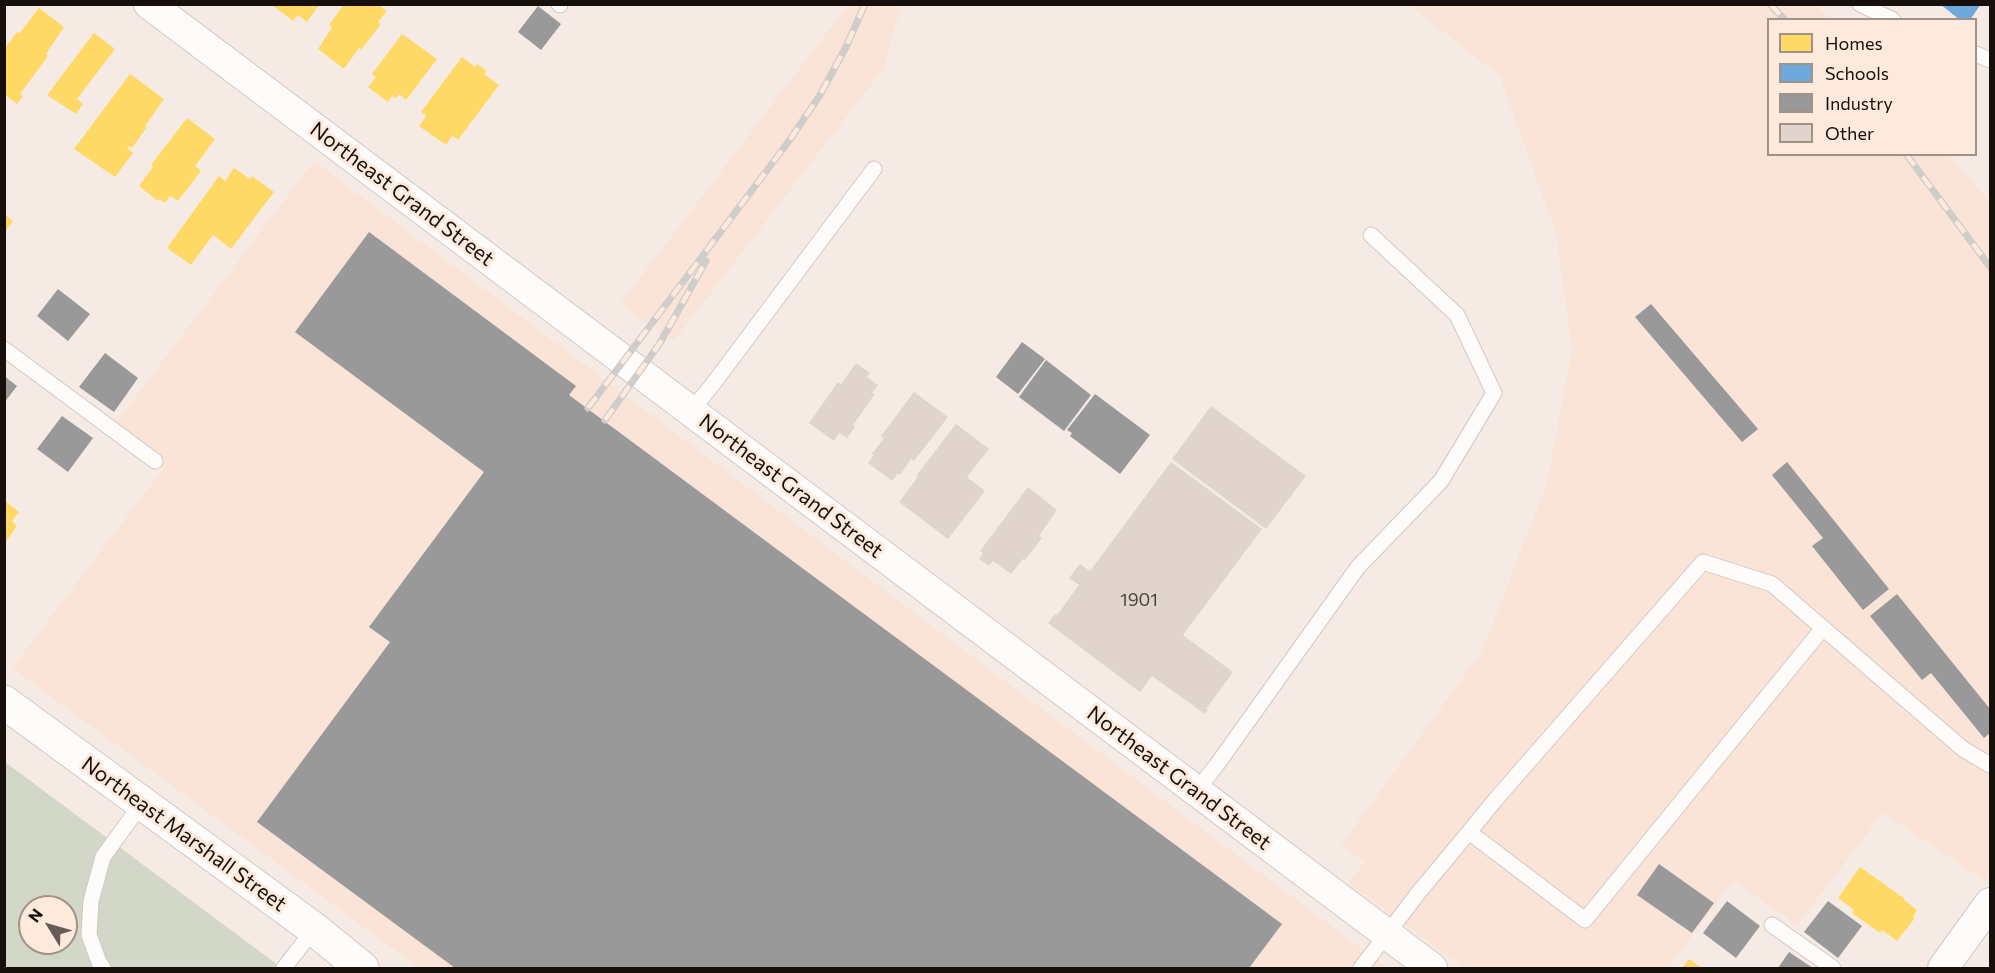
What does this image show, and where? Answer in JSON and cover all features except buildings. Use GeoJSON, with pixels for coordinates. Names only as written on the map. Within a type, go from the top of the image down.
{"type":"FeatureCollection","features":[{"type":"Feature","properties":{"kind":"street","name":"Northeast Grand Street"},"geometry":{"type":"LineString","coordinates":[[149,4],[1432,969]]}},
{"type":"Feature","properties":{"kind":"street","name":"Northeast Marshall Street"},"geometry":{"type":"LineString","coordinates":[[4,702],[314,929],[362,969]]}},
{"type":"Feature","properties":{"kind":"street"},"geometry":{"type":"LineString","coordinates":[[1943,969],[1990,903]]}},
{"type":"Feature","properties":{"kind":"lane"},"geometry":{"type":"LineString","coordinates":[[1860,4],[1889,18]]}},
{"type":"Feature","properties":{"kind":"lane"},"geometry":{"type":"LineString","coordinates":[[691,411],[874,169]]}},
{"type":"Feature","properties":{"kind":"lane"},"geometry":{"type":"LineString","coordinates":[[1196,791],[1222,759],[1358,567],[1441,481],[1494,393],[1457,315],[1371,235]]}},
{"type":"Feature","properties":{"kind":"lane"},"geometry":{"type":"LineString","coordinates":[[4,349],[155,461]]}},
{"type":"Feature","properties":{"kind":"lane"},"geometry":{"type":"LineString","coordinates":[[1361,969],[1386,934],[1496,799],[1703,562],[1772,584],[1963,749],[1990,765]]}},
{"type":"Feature","properties":{"kind":"lane"},"geometry":{"type":"LineString","coordinates":[[1469,832],[1585,920],[1823,628]]}},
{"type":"Feature","properties":{"kind":"lane"},"geometry":{"type":"LineString","coordinates":[[104,969],[89,935],[91,901],[103,857],[142,803]]}},
{"type":"Feature","properties":{"kind":"lane"},"geometry":{"type":"LineString","coordinates":[[1772,925],[1833,969]]}},
{"type":"Feature","properties":{"kind":"lane"},"geometry":{"type":"LineString","coordinates":[[284,969],[314,929]]}},
{"type":"Feature","properties":{"kind":"shaded area"},"geometry":{"type":"Polygon","coordinates":[[[846,5],[901,5],[884,68],[674,341],[620,304],[846,5]]]}},
{"type":"Feature","properties":{"kind":"shaded area"},"geometry":{"type":"Polygon","coordinates":[[[1408,5],[1817,5],[1829,18],[1767,18],[1767,156],[1950,156],[1990,202],[1990,873],[1985,881],[1883,813],[1797,925],[1733,881],[1668,968],[1464,968],[1348,883],[1365,862],[1341,845],[1482,651],[1547,483],[1572,350],[1556,233],[1499,75],[1408,5]]]}},
{"type":"Feature","properties":{"kind":"shaded area"},"geometry":{"type":"Polygon","coordinates":[[[314,161],[1387,968],[419,968],[12,668],[163,469],[111,429],[314,161]]]}},
{"type":"Feature","properties":{"kind":"green space"},"geometry":{"type":"Polygon","coordinates":[[[5,762],[282,968],[5,968],[5,762]]]}},
{"type":"Feature","properties":{"kind":"railway"},"geometry":{"type":"LineString","coordinates":[[588,408],[789,141],[820,95],[846,47],[865,4]]}},
{"type":"Feature","properties":{"kind":"railway"},"geometry":{"type":"LineString","coordinates":[[1770,4],[1783,18]]}},
{"type":"Feature","properties":{"kind":"railway"},"geometry":{"type":"LineString","coordinates":[[1907,156],[1990,267]]}},
{"type":"Feature","properties":{"kind":"railway"},"geometry":{"type":"LineString","coordinates":[[605,420],[660,343],[706,261]]}}]}
